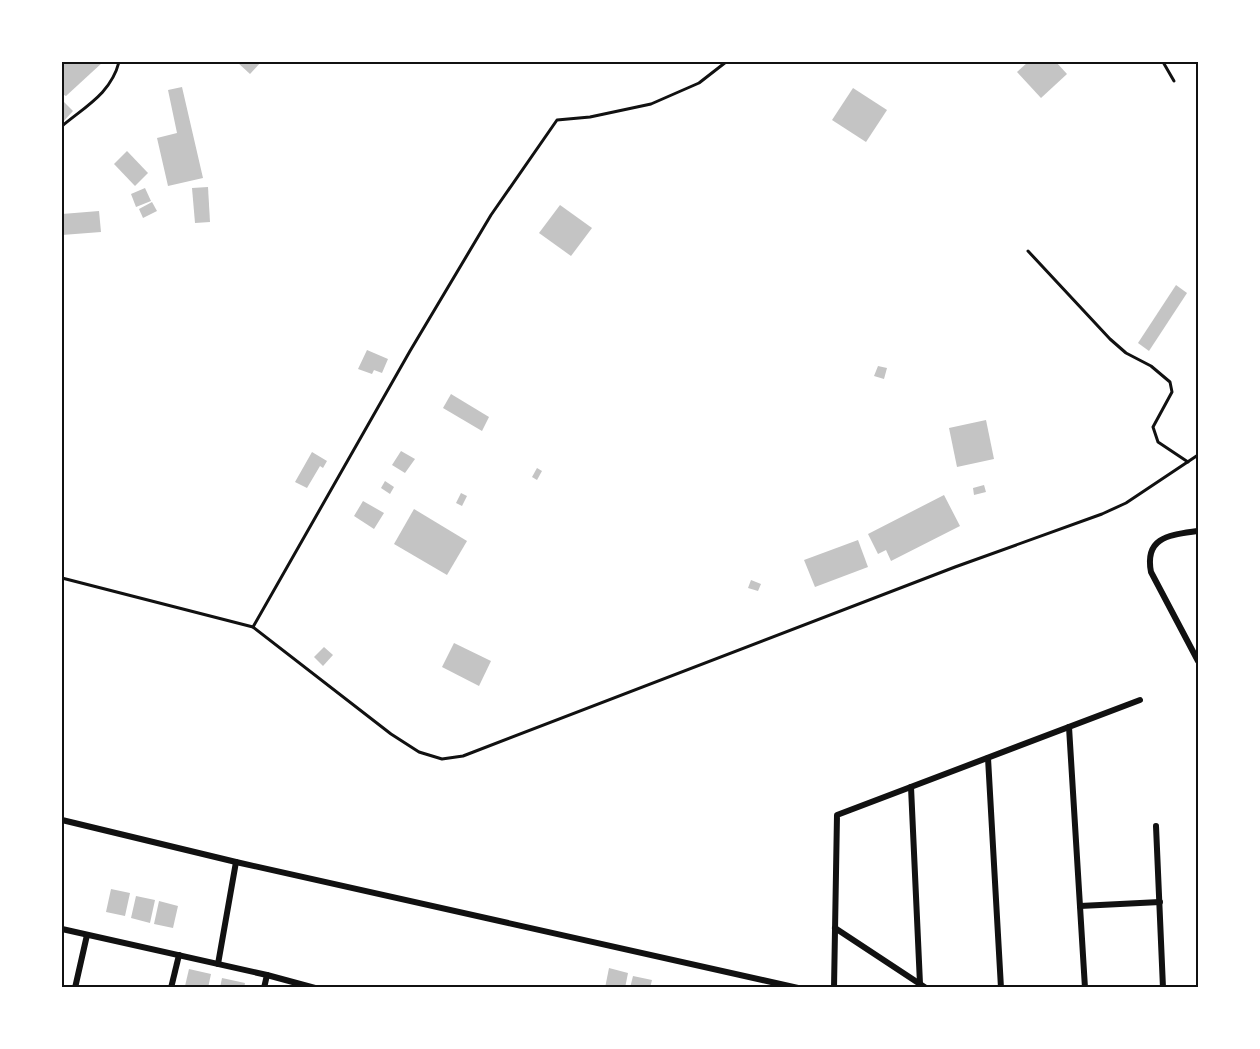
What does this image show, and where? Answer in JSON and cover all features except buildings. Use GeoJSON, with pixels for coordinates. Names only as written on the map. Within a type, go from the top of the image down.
{"type":"FeatureCollection","features":[{"type":"Feature","properties":{"kind":"street"},"geometry":{"type":"LineString","coordinates":[[1198,531],[1163,538],[1153,548],[1149,564],[1151,572],[1198,661]]}},
{"type":"Feature","properties":{"kind":"street"},"geometry":{"type":"LineString","coordinates":[[834,987],[837,815],[1140,700]]}},
{"type":"Feature","properties":{"kind":"street"},"geometry":{"type":"LineString","coordinates":[[1069,727],[1085,987]]}},
{"type":"Feature","properties":{"kind":"street"},"geometry":{"type":"LineString","coordinates":[[988,758],[1001,987]]}},
{"type":"Feature","properties":{"kind":"street"},"geometry":{"type":"LineString","coordinates":[[911,787],[923,986]]}},
{"type":"Feature","properties":{"kind":"street"},"geometry":{"type":"LineString","coordinates":[[62,819],[236,862],[798,987]]}},
{"type":"Feature","properties":{"kind":"street"},"geometry":{"type":"LineString","coordinates":[[1156,826],[1163,987]]}},
{"type":"Feature","properties":{"kind":"street"},"geometry":{"type":"LineString","coordinates":[[218,964],[236,862]]}},
{"type":"Feature","properties":{"kind":"street"},"geometry":{"type":"LineString","coordinates":[[1080,906],[1160,902]]}},
{"type":"Feature","properties":{"kind":"street"},"geometry":{"type":"LineString","coordinates":[[835,928],[923,986]]}},
{"type":"Feature","properties":{"kind":"street"},"geometry":{"type":"LineString","coordinates":[[62,929],[315,987]]}},
{"type":"Feature","properties":{"kind":"street"},"geometry":{"type":"LineString","coordinates":[[75,987],[87,935]]}},
{"type":"Feature","properties":{"kind":"street"},"geometry":{"type":"LineString","coordinates":[[171,987],[179,955]]}},
{"type":"Feature","properties":{"kind":"street"},"geometry":{"type":"LineString","coordinates":[[264,987],[267,975]]}},
{"type":"Feature","properties":{"kind":"lane"},"geometry":{"type":"LineString","coordinates":[[62,126],[105,91],[115,75],[119,62]]}},
{"type":"Feature","properties":{"kind":"lane"},"geometry":{"type":"LineString","coordinates":[[253,627],[479,234],[557,120],[590,117],[651,104],[699,83],[726,62]]}},
{"type":"Feature","properties":{"kind":"lane"},"geometry":{"type":"LineString","coordinates":[[1162,62],[1174,81]]}},
{"type":"Feature","properties":{"kind":"lane"},"geometry":{"type":"LineString","coordinates":[[1028,251],[1110,339],[1126,353],[1151,366],[1170,382],[1172,392],[1153,426],[1158,442],[1188,462]]}},
{"type":"Feature","properties":{"kind":"lane"},"geometry":{"type":"LineString","coordinates":[[62,578],[253,627],[391,734],[418,752],[442,759],[463,756],[955,567],[1102,514],[1126,503],[1198,454]]}}]}
